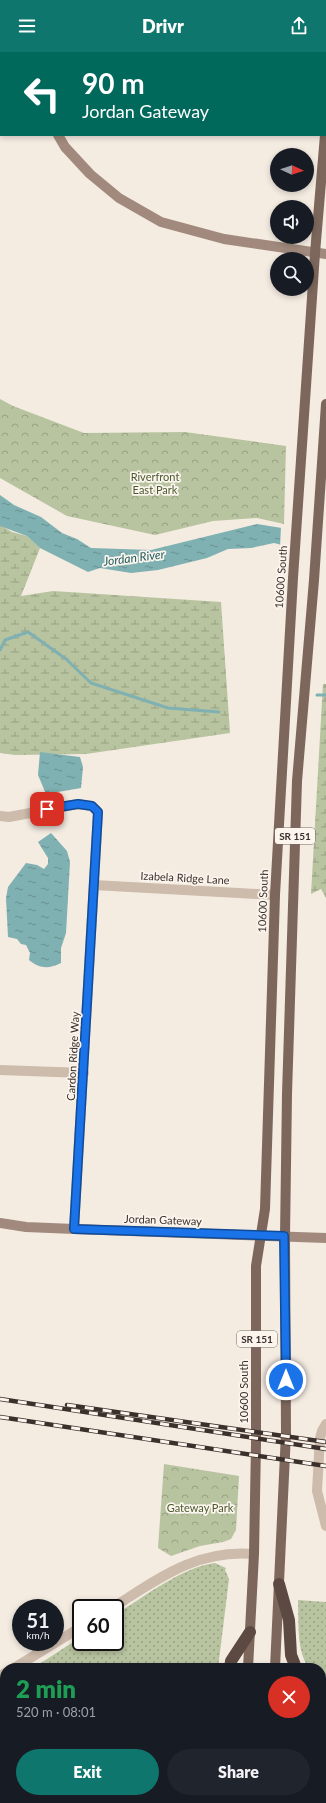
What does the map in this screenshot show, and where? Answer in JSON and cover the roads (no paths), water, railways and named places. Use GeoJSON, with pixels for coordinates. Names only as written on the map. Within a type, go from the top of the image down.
{"type":"FeatureCollection","features":[{"type":"Feature","properties":{"kind":"highway"},"geometry":{"type":"LineString","coordinates":[[279,1584],[289,1620],[291,1655],[294,1663]]}},
{"type":"Feature","properties":{"kind":"highway"},"geometry":{"type":"LineString","coordinates":[[231,1663],[250,1632]]}},
{"type":"Feature","properties":{"kind":"main road"},"geometry":{"type":"LineString","coordinates":[[59,136],[65,147],[90,174],[119,198],[161,222],[224,239],[326,254]]}},
{"type":"Feature","properties":{"kind":"main road","name":"10600 South"},"geometry":{"type":"LineString","coordinates":[[248,1663],[254,1554],[257,1396],[256,1266],[265,1203],[275,895],[298,501],[315,253],[325,136]]}},
{"type":"Feature","properties":{"kind":"main road","name":"SR 151"},"geometry":{"type":"LineString","coordinates":[[275,1663],[286,1433],[284,1236],[297,781],[320,502],[326,404]]}},
{"type":"Feature","properties":{"kind":"main road","name":"Jordan Gateway"},"geometry":{"type":"LineString","coordinates":[[0,1223],[74,1229],[326,1238]]}},
{"type":"Feature","properties":{"kind":"street","name":"Cardon Ridge Way"},"geometry":{"type":"LineString","coordinates":[[0,816],[9,817],[78,804],[92,806],[96,808],[98,812],[74,1229]]}},
{"type":"Feature","properties":{"kind":"street","name":"Izabela Ridge Lane"},"geometry":{"type":"LineString","coordinates":[[94,885],[275,895]]}},
{"type":"Feature","properties":{"kind":"street"},"geometry":{"type":"LineString","coordinates":[[0,1070],[84,1073]]}},
{"type":"Feature","properties":{"kind":"street"},"geometry":{"type":"LineString","coordinates":[[326,1424],[320,1438],[317,1491],[326,1526]]}},
{"type":"Feature","properties":{"kind":"street"},"geometry":{"type":"LineString","coordinates":[[124,1600],[165,1574],[194,1561],[227,1554],[254,1554]]}},
{"type":"Feature","properties":{"kind":"street"},"geometry":{"type":"LineString","coordinates":[[22,1663],[72,1633]]}},
{"type":"Feature","properties":{"kind":"water","name":"Jordan River"},"geometry":{"type":"Polygon","coordinates":[[[0,495],[14,505],[41,517],[62,533],[77,539],[91,548],[151,550],[257,524],[294,530],[326,556],[274,543],[251,548],[228,549],[207,558],[158,570],[131,573],[100,568],[88,572],[40,548],[27,536],[0,526],[0,495]]]}},
{"type":"Feature","properties":{"kind":"water"},"geometry":{"type":"Polygon","coordinates":[[[40,752],[80,757],[83,767],[81,788],[46,794],[38,775],[40,752]]]}},
{"type":"Feature","properties":{"kind":"water"},"geometry":{"type":"Polygon","coordinates":[[[51,833],[67,851],[70,862],[66,933],[61,948],[61,963],[45,967],[37,965],[29,960],[30,953],[26,945],[21,944],[17,939],[8,937],[6,898],[8,887],[26,863],[37,865],[44,869],[48,864],[48,858],[38,842],[51,833]]]}},
{"type":"Feature","properties":{"kind":"waterway"},"geometry":{"type":"LineString","coordinates":[[0,650],[5,640],[28,632],[66,659],[91,683],[168,708],[219,712]]}},
{"type":"Feature","properties":{"kind":"waterway"},"geometry":{"type":"LineString","coordinates":[[317,695],[326,695]]}},
{"type":"Feature","properties":{"kind":"railway"},"geometry":{"type":"LineString","coordinates":[[0,1399],[326,1449]]}},
{"type":"Feature","properties":{"kind":"railway"},"geometry":{"type":"LineString","coordinates":[[67,1405],[326,1442]]}},
{"type":"Feature","properties":{"kind":"railway"},"geometry":{"type":"LineString","coordinates":[[0,1417],[326,1466]]}},
{"type":"Feature","properties":{"kind":"park label","name":"Riverfront East Park"},"geometry":{"type":"Point","coordinates":[155,483]}},
{"type":"Feature","properties":{"kind":"park label","name":"Gateway Park"},"geometry":{"type":"Point","coordinates":[200,1508]}}]}
